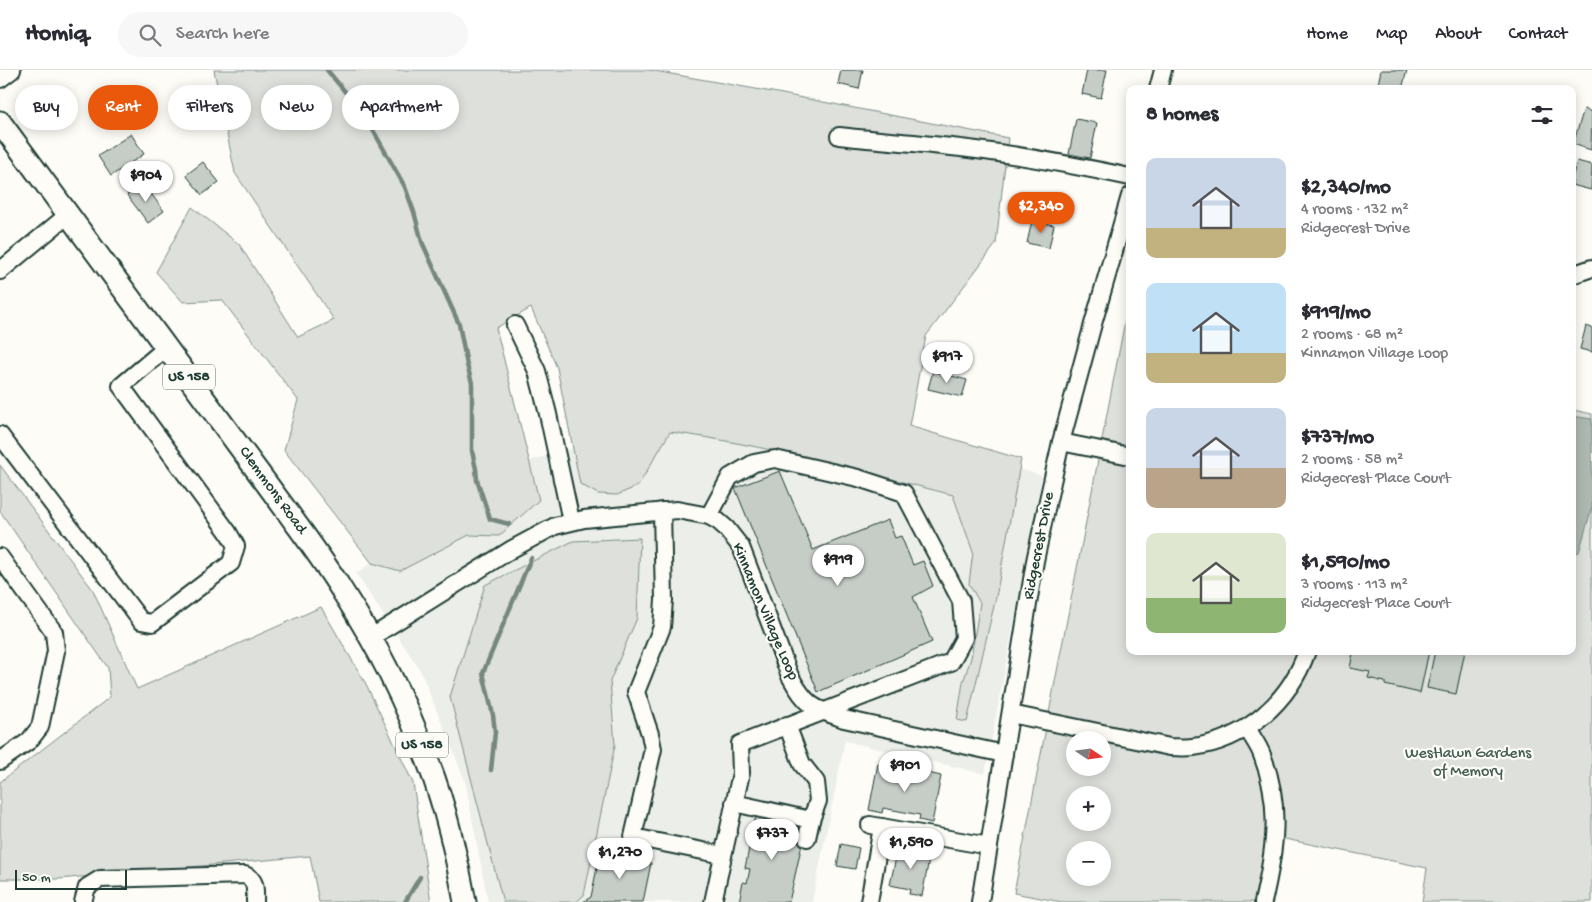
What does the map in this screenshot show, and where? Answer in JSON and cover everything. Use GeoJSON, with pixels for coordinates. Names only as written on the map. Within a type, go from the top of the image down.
{"type":"FeatureCollection","features":[{"type":"Feature","properties":{"kind":"main road","name":"Clemmons Road"},"geometry":{"type":"LineString","coordinates":[[0,122],[167,347],[328,569],[370,638],[401,698],[429,764],[450,829],[465,902]]}},
{"type":"Feature","properties":{"kind":"street"},"geometry":{"type":"LineString","coordinates":[[0,80],[12,70]]}},
{"type":"Feature","properties":{"kind":"street"},"geometry":{"type":"LineString","coordinates":[[1159,85],[1163,70]]}},
{"type":"Feature","properties":{"kind":"street"},"geometry":{"type":"LineString","coordinates":[[839,136],[1013,155],[1126,176]]}},
{"type":"Feature","properties":{"kind":"street","name":"Ridgecrest Drive"},"geometry":{"type":"LineString","coordinates":[[980,902],[1035,561],[1061,442],[1126,210]]}},
{"type":"Feature","properties":{"kind":"street"},"geometry":{"type":"LineString","coordinates":[[0,271],[68,214]]}},
{"type":"Feature","properties":{"kind":"street"},"geometry":{"type":"LineString","coordinates":[[1576,274],[1592,268]]}},
{"type":"Feature","properties":{"kind":"street"},"geometry":{"type":"LineString","coordinates":[[515,325],[537,371],[571,521]]}},
{"type":"Feature","properties":{"kind":"street"},"geometry":{"type":"LineString","coordinates":[[0,435],[141,621],[152,622],[231,563],[236,546],[228,532],[121,386],[167,347]]}},
{"type":"Feature","properties":{"kind":"street"},"geometry":{"type":"LineString","coordinates":[[1061,442],[1126,455]]}},
{"type":"Feature","properties":{"kind":"street"},"geometry":{"type":"LineString","coordinates":[[709,516],[730,477],[754,463],[775,459],[858,478],[904,492],[961,601],[964,638],[951,662],[740,744],[741,773],[713,902]]}},
{"type":"Feature","properties":{"kind":"street"},"geometry":{"type":"LineString","coordinates":[[662,511],[664,600],[662,627],[636,692],[650,734],[653,750],[633,837],[723,855]]}},
{"type":"Feature","properties":{"kind":"street","name":"Kinnamon Village Loop"},"geometry":{"type":"LineString","coordinates":[[370,638],[540,532],[571,521],[662,511],[691,511],[709,516],[726,528],[741,547],[790,676],[807,703],[824,712],[844,719],[1004,754]]}},
{"type":"Feature","properties":{"kind":"street"},"geometry":{"type":"LineString","coordinates":[[0,558],[54,632],[56,651],[40,727],[29,741],[0,761]]}},
{"type":"Feature","properties":{"kind":"street"},"geometry":{"type":"LineString","coordinates":[[1011,714],[1170,747],[1192,747],[1207,744],[1247,728],[1269,711],[1288,689],[1301,668],[1305,655]]}},
{"type":"Feature","properties":{"kind":"street"},"geometry":{"type":"LineString","coordinates":[[787,726],[802,764],[816,782],[818,801],[807,838]]}},
{"type":"Feature","properties":{"kind":"street"},"geometry":{"type":"LineString","coordinates":[[1247,728],[1262,753],[1271,779],[1274,802],[1274,849],[1263,902]]}},
{"type":"Feature","properties":{"kind":"street"},"geometry":{"type":"LineString","coordinates":[[734,803],[811,820]]}},
{"type":"Feature","properties":{"kind":"street"},"geometry":{"type":"LineString","coordinates":[[869,902],[876,826],[989,846]]}},
{"type":"Feature","properties":{"kind":"street"},"geometry":{"type":"LineString","coordinates":[[82,902],[87,887],[100,879],[245,875],[249,876],[254,883],[255,902]]}},
{"type":"Feature","properties":{"kind":"shaded area"},"geometry":{"type":"Polygon","coordinates":[[[1576,417],[1592,419],[1592,507],[1579,552],[1576,553],[1576,417]]]}},
{"type":"Feature","properties":{"kind":"shaded area"},"geometry":{"type":"Polygon","coordinates":[[[652,426],[882,426],[1042,476],[985,774],[845,741],[812,902],[488,902],[465,781],[450,743],[420,670],[356,574],[501,469],[652,426]]]}},
{"type":"Feature","properties":{"kind":"green space"},"geometry":{"type":"Polygon","coordinates":[[[214,70],[649,70],[1008,138],[996,244],[926,336],[909,426],[1021,459],[996,597],[967,722],[957,720],[963,682],[971,658],[980,603],[969,584],[973,552],[953,495],[777,451],[670,432],[638,486],[617,495],[598,494],[580,484],[557,368],[531,308],[496,328],[539,500],[499,536],[469,535],[400,571],[372,563],[284,450],[298,400],[222,300],[183,302],[156,272],[192,207],[239,244],[298,337],[334,320],[235,173],[226,130],[251,130],[251,85],[217,85],[214,70]]]}},
{"type":"Feature","properties":{"kind":"green space","name":"Westlawn Gardens of Memory"},"geometry":{"type":"Polygon","coordinates":[[[1125,321],[1126,655],[1576,655],[1576,411],[1592,414],[1592,902],[1422,902],[1427,868],[1285,839],[1269,842],[1260,902],[1062,902],[1014,893],[1125,321]]]}},
{"type":"Feature","properties":{"kind":"green space"},"geometry":{"type":"Polygon","coordinates":[[[0,465],[93,590],[137,689],[321,607],[366,684],[413,783],[431,902],[319,902],[310,856],[59,879],[0,879],[0,782],[110,697],[108,668],[0,511],[0,465]]]}},
{"type":"Feature","properties":{"kind":"green space"},"geometry":{"type":"Polygon","coordinates":[[[640,538],[637,618],[610,681],[615,745],[584,895],[576,902],[503,902],[450,697],[485,585],[573,541],[640,538]]]}},
{"type":"Feature","properties":{"kind":"building"},"geometry":{"type":"Polygon","coordinates":[[[841,70],[863,70],[859,89],[838,84],[841,70]]]}},
{"type":"Feature","properties":{"kind":"building"},"geometry":{"type":"Polygon","coordinates":[[[1087,70],[1107,70],[1101,98],[1082,94],[1087,70]]]}},
{"type":"Feature","properties":{"kind":"building"},"geometry":{"type":"Polygon","coordinates":[[[1381,70],[1407,70],[1403,85],[1378,85],[1381,70]]]}},
{"type":"Feature","properties":{"kind":"building"},"geometry":{"type":"Polygon","coordinates":[[[1584,109],[1592,112],[1591,150],[1576,145],[1576,134],[1584,109]]]}},
{"type":"Feature","properties":{"kind":"building"},"geometry":{"type":"Polygon","coordinates":[[[1076,119],[1097,123],[1090,158],[1069,154],[1076,119]]]}},
{"type":"Feature","properties":{"kind":"building"},"geometry":{"type":"Polygon","coordinates":[[[131,134],[144,154],[111,176],[98,156],[131,134]]]}},
{"type":"Feature","properties":{"kind":"building"},"geometry":{"type":"Polygon","coordinates":[[[1577,161],[1592,165],[1591,190],[1576,186],[1577,161]]]}},
{"type":"Feature","properties":{"kind":"building"},"geometry":{"type":"Polygon","coordinates":[[[203,162],[219,182],[202,195],[186,175],[203,162]]]}},
{"type":"Feature","properties":{"kind":"building"},"geometry":{"type":"Polygon","coordinates":[[[143,183],[164,211],[148,223],[127,195],[143,183]]]}},
{"type":"Feature","properties":{"kind":"building"},"geometry":{"type":"Polygon","coordinates":[[[1032,221],[1054,225],[1049,248],[1027,243],[1032,221]]]}},
{"type":"Feature","properties":{"kind":"building"},"geometry":{"type":"Polygon","coordinates":[[[1586,326],[1592,328],[1592,352],[1580,349],[1586,326]]]}},
{"type":"Feature","properties":{"kind":"building"},"geometry":{"type":"Polygon","coordinates":[[[933,371],[967,380],[962,397],[928,389],[933,371]]]}},
{"type":"Feature","properties":{"kind":"building"},"geometry":{"type":"Polygon","coordinates":[[[780,471],[813,550],[888,520],[895,538],[901,536],[913,565],[923,561],[933,586],[913,597],[932,642],[818,692],[735,488],[780,471]]]}},
{"type":"Feature","properties":{"kind":"building"},"geometry":{"type":"Polygon","coordinates":[[[1353,655],[1428,655],[1420,693],[1385,685],[1385,682],[1368,678],[1370,672],[1350,668],[1353,655]]]}},
{"type":"Feature","properties":{"kind":"building"},"geometry":{"type":"Polygon","coordinates":[[[1434,655],[1464,655],[1456,694],[1427,688],[1434,655]]]}},
{"type":"Feature","properties":{"kind":"building"},"geometry":{"type":"Polygon","coordinates":[[[878,763],[891,766],[890,771],[927,778],[928,773],[941,776],[932,823],[919,820],[920,815],[883,808],[882,813],[869,810],[878,763]]]}},
{"type":"Feature","properties":{"kind":"building"},"geometry":{"type":"Polygon","coordinates":[[[756,815],[806,826],[789,902],[739,902],[743,882],[747,883],[750,869],[745,868],[756,815]]]}},
{"type":"Feature","properties":{"kind":"building"},"geometry":{"type":"Polygon","coordinates":[[[841,844],[859,848],[855,869],[837,866],[841,844]]]}},
{"type":"Feature","properties":{"kind":"building"},"geometry":{"type":"Polygon","coordinates":[[[918,846],[931,849],[922,896],[909,894],[910,889],[890,885],[898,848],[917,852],[918,846]]]}},
{"type":"Feature","properties":{"kind":"building"},"geometry":{"type":"Polygon","coordinates":[[[600,853],[651,863],[643,902],[583,902],[591,897],[600,853]]]}},
{"type":"Feature","properties":{"kind":"waterway"},"geometry":{"type":"LineString","coordinates":[[327,70],[357,106],[373,130],[405,187],[422,242],[459,324],[472,383],[472,451],[477,480],[490,519],[509,524]]}},
{"type":"Feature","properties":{"kind":"waterway"},"geometry":{"type":"LineString","coordinates":[[491,770],[495,732],[483,673],[531,558]]}},
{"type":"Feature","properties":{"kind":"waterway"},"geometry":{"type":"LineString","coordinates":[[405,902],[420,877]]}}]}
